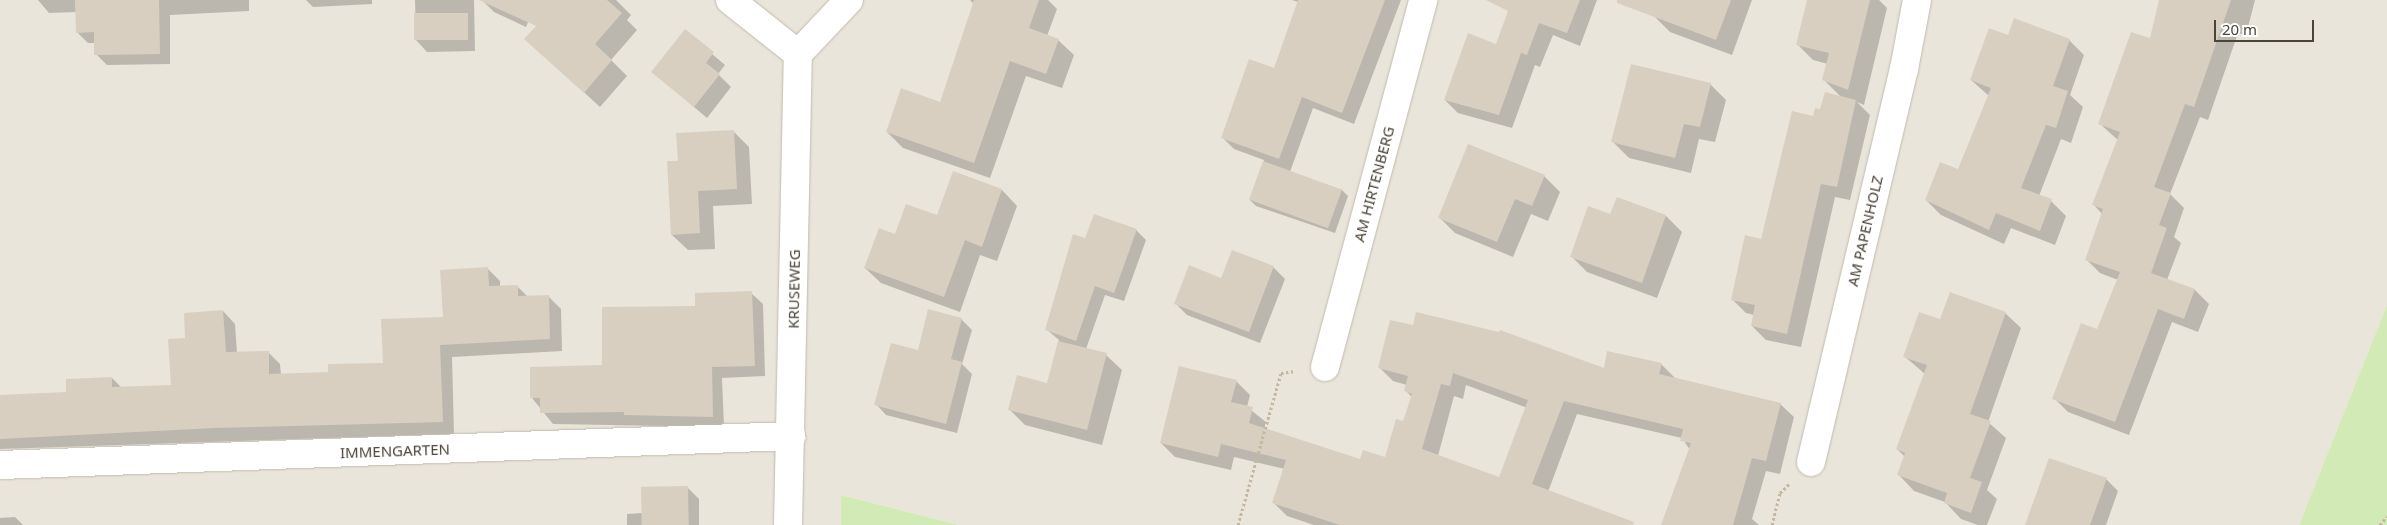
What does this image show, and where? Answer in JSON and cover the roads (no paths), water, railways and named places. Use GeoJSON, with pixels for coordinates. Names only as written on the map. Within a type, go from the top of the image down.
{"type":"FeatureCollection","features":[{"type":"Feature","properties":{"kind":"street"},"geometry":{"type":"LineString","coordinates":[[730,0],[798,54],[849,0]]}},
{"type":"Feature","properties":{"kind":"street","name":"AM HIRTENBERG"},"geometry":{"type":"LineString","coordinates":[[1325,367],[1423,0]]}},
{"type":"Feature","properties":{"kind":"street","name":"AM PAPENHOLZ"},"geometry":{"type":"LineString","coordinates":[[1811,462],[1904,69],[1916,0]]}},
{"type":"Feature","properties":{"kind":"street","name":"KRUSEWEG"},"geometry":{"type":"LineString","coordinates":[[788,525],[798,54]]}},
{"type":"Feature","properties":{"kind":"street","name":"IMMENGARTEN"},"geometry":{"type":"LineString","coordinates":[[0,466],[791,436]]}}]}
